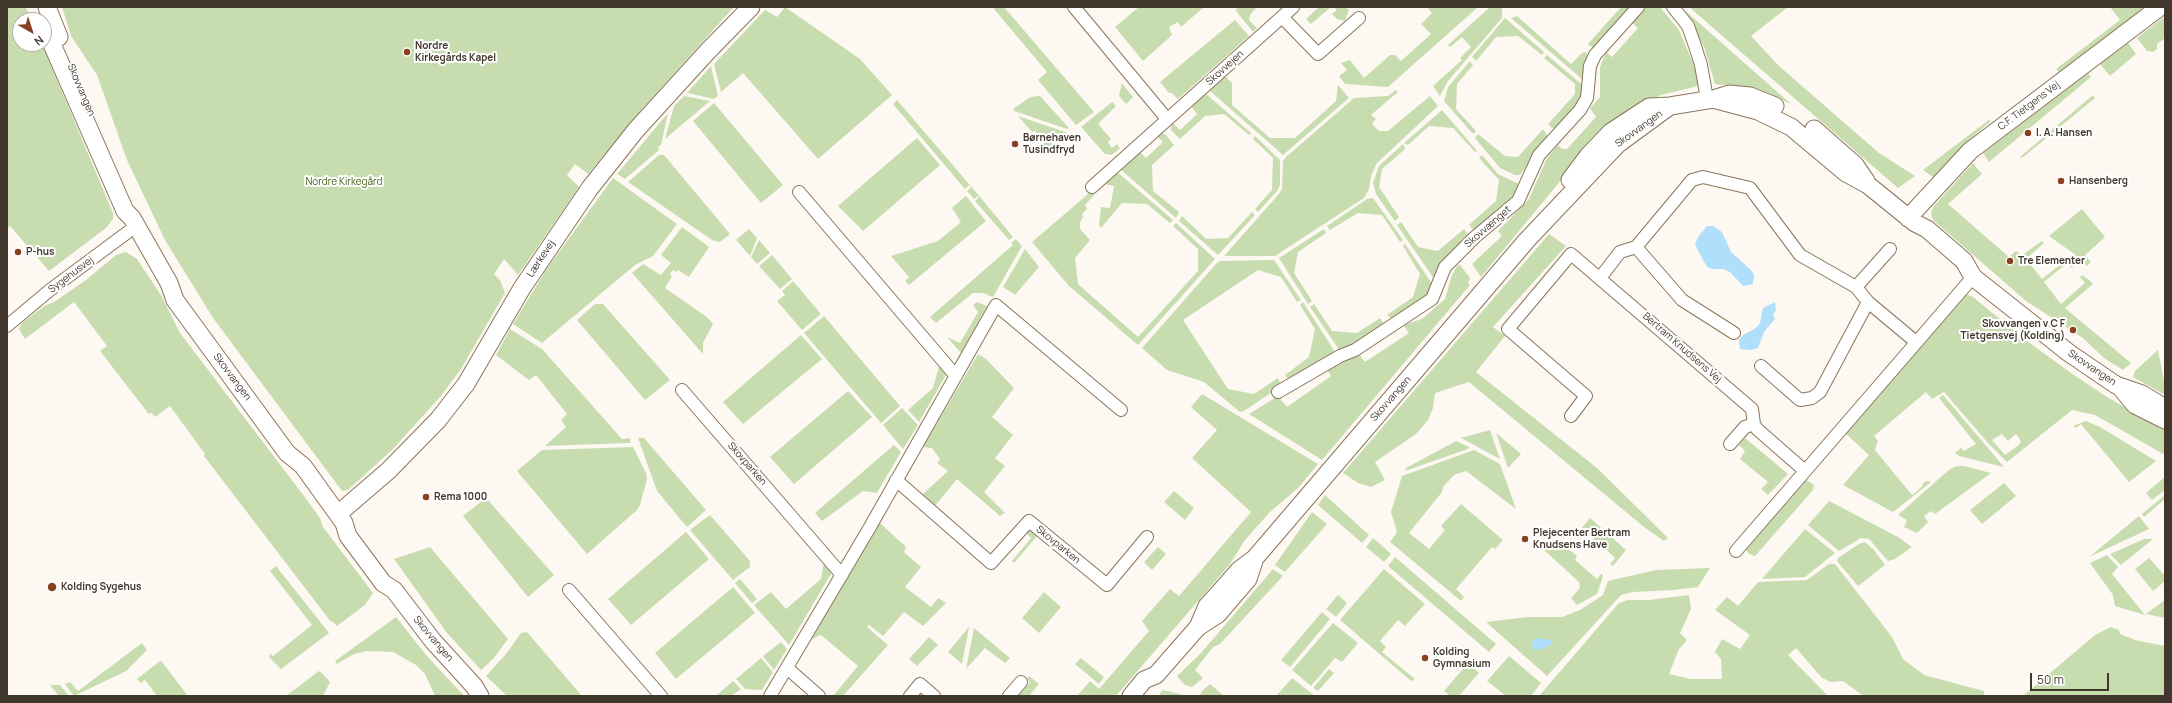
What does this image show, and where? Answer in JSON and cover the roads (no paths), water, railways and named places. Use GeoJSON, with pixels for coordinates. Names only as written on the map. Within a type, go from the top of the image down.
{"type":"FeatureCollection","features":[{"type":"Feature","properties":{"kind":"street","name":"Skovvangen"},"geometry":{"type":"LineString","coordinates":[[47,7],[132,208],[134,222]]}},
{"type":"Feature","properties":{"kind":"street","name":"Lærkevej"},"geometry":{"type":"LineString","coordinates":[[341,518],[438,420],[466,384],[522,288],[590,188],[656,108],[751,7]]}},
{"type":"Feature","properties":{"kind":"street"},"geometry":{"type":"LineString","coordinates":[[1074,7],[1168,119]]}},
{"type":"Feature","properties":{"kind":"street","name":"Skovvejen"},"geometry":{"type":"LineString","coordinates":[[1092,187],[1293,7]]}},
{"type":"Feature","properties":{"kind":"street","name":"Skovvænget"},"geometry":{"type":"LineString","coordinates":[[1278,392],[1340,356],[1355,350],[1432,299],[1445,267],[1475,237],[1518,201],[1539,155],[1580,110],[1587,98],[1590,66],[1595,55],[1638,7]]}},
{"type":"Feature","properties":{"kind":"street"},"geometry":{"type":"LineString","coordinates":[[1673,7],[1688,26],[1710,99]]}},
{"type":"Feature","properties":{"kind":"street","name":"C.F. Tietgens Vej"},"geometry":{"type":"LineString","coordinates":[[1912,221],[1970,151],[2160,7]]}},
{"type":"Feature","properties":{"kind":"street"},"geometry":{"type":"LineString","coordinates":[[1282,17],[1318,54],[1359,18]]}},
{"type":"Feature","properties":{"kind":"street","name":"Skovvangen"},"geometry":{"type":"LineString","coordinates":[[52,44],[125,211],[134,222],[169,283],[183,293],[296,446],[304,466],[341,518],[356,529],[391,576],[394,590],[433,641],[477,691],[492,696]]}},
{"type":"Feature","properties":{"kind":"street","name":"Skovvangen"},"geometry":{"type":"LineString","coordinates":[[1130,696],[1144,680],[1156,675],[1198,627],[1208,606],[1214,598],[1239,570],[1255,558],[1527,240],[1618,144],[1670,106],[1710,99],[1758,111],[1780,121],[1807,139],[1846,173],[1868,185],[1912,221],[1927,229],[1964,262],[1972,276],[2069,353],[2120,387],[2142,394],[2165,408]]}},
{"type":"Feature","properties":{"kind":"street"},"geometry":{"type":"LineString","coordinates":[[1600,278],[1620,252],[1636,247],[1692,180],[1703,178],[1750,188],[1800,255],[1856,287],[1868,302],[1916,342]]}},
{"type":"Feature","properties":{"kind":"street"},"geometry":{"type":"LineString","coordinates":[[799,192],[956,376]]}},
{"type":"Feature","properties":{"kind":"street","name":"Sygehusvej"},"geometry":{"type":"LineString","coordinates":[[7,326],[134,222]]}},
{"type":"Feature","properties":{"kind":"street"},"geometry":{"type":"LineString","coordinates":[[1636,247],[1682,300],[1734,333]]}},
{"type":"Feature","properties":{"kind":"street"},"geometry":{"type":"LineString","coordinates":[[1856,287],[1890,249]]}},
{"type":"Feature","properties":{"kind":"street","name":"Bertram Knudsens Vej"},"geometry":{"type":"LineString","coordinates":[[1572,416],[1586,396],[1508,329],[1571,254],[1752,409],[1754,424],[1757,429],[1805,471]]}},
{"type":"Feature","properties":{"kind":"street"},"geometry":{"type":"LineString","coordinates":[[1736,551],[1972,276]]}},
{"type":"Feature","properties":{"kind":"street"},"geometry":{"type":"LineString","coordinates":[[1761,366],[1800,400],[1812,398],[1820,392],[1868,302]]}},
{"type":"Feature","properties":{"kind":"street"},"geometry":{"type":"LineString","coordinates":[[770,696],[842,575],[996,305],[1121,410]]}},
{"type":"Feature","properties":{"kind":"street","name":"Skovvangen"},"geometry":{"type":"LineString","coordinates":[[2120,387],[2135,405],[2165,420]]}},
{"type":"Feature","properties":{"kind":"street","name":"Skovparken"},"geometry":{"type":"LineString","coordinates":[[682,390],[842,575]]}},
{"type":"Feature","properties":{"kind":"street"},"geometry":{"type":"LineString","coordinates":[[1730,444],[1745,427],[1754,424]]}},
{"type":"Feature","properties":{"kind":"street","name":"Skovparken"},"geometry":{"type":"LineString","coordinates":[[896,480],[991,563],[1029,521],[1106,585],[1147,537]]}},
{"type":"Feature","properties":{"kind":"street"},"geometry":{"type":"LineString","coordinates":[[569,590],[661,696]]}},
{"type":"Feature","properties":{"kind":"street"},"geometry":{"type":"LineString","coordinates":[[787,668],[819,696]]}},
{"type":"Feature","properties":{"kind":"street","name":"Skovvangen"},"geometry":{"type":"LineString","coordinates":[[1146,696],[1153,688],[1156,675]]}},
{"type":"Feature","properties":{"kind":"street"},"geometry":{"type":"LineString","coordinates":[[1009,696],[1021,682]]}},
{"type":"Feature","properties":{"kind":"street"},"geometry":{"type":"LineString","coordinates":[[910,696],[920,684],[934,696]]}},
{"type":"Feature","properties":{"kind":"water"},"geometry":{"type":"Polygon","coordinates":[[[1707,226],[1713,226],[1722,232],[1731,252],[1751,270],[1754,275],[1753,284],[1743,286],[1730,272],[1723,269],[1712,269],[1707,267],[1695,245],[1698,237],[1707,226]]]}},
{"type":"Feature","properties":{"kind":"water"},"geometry":{"type":"Polygon","coordinates":[[[1775,302],[1776,311],[1773,314],[1775,319],[1764,332],[1758,348],[1751,350],[1740,349],[1739,340],[1743,335],[1756,328],[1760,323],[1763,308],[1775,302]]]}},
{"type":"Feature","properties":{"kind":"water"},"geometry":{"type":"Polygon","coordinates":[[[1541,638],[1552,641],[1552,644],[1543,649],[1533,650],[1531,644],[1534,639],[1541,638]]]}},
{"type":"Feature","properties":{"kind":"place","name":"Nordre Kirkegårds Kapel"},"geometry":{"type":"Point","coordinates":[407,52]}},
{"type":"Feature","properties":{"kind":"place","name":"I. A. Hansen"},"geometry":{"type":"Point","coordinates":[2028,133]}},
{"type":"Feature","properties":{"kind":"place","name":"Børnehaven Tusindfryd"},"geometry":{"type":"Point","coordinates":[1015,144]}},
{"type":"Feature","properties":{"kind":"place","name":"Hansenberg"},"geometry":{"type":"Point","coordinates":[2061,181]}},
{"type":"Feature","properties":{"kind":"place","name":"P-hus"},"geometry":{"type":"Point","coordinates":[18,252]}},
{"type":"Feature","properties":{"kind":"place","name":"Tre Elementer"},"geometry":{"type":"Point","coordinates":[2010,261]}},
{"type":"Feature","properties":{"kind":"place","name":"Skovvangen v C F Tietgensvej (Kolding)"},"geometry":{"type":"Point","coordinates":[2073,330]}},
{"type":"Feature","properties":{"kind":"place","name":"Rema 1000"},"geometry":{"type":"Point","coordinates":[426,497]}},
{"type":"Feature","properties":{"kind":"place","name":"Plejecenter Bertram Knudsens Have"},"geometry":{"type":"Point","coordinates":[1525,539]}},
{"type":"Feature","properties":{"kind":"place","name":"Kolding Sygehus"},"geometry":{"type":"Point","coordinates":[52,587]}},
{"type":"Feature","properties":{"kind":"place","name":"Kolding Gymnasium"},"geometry":{"type":"Point","coordinates":[1425,658]}},
{"type":"Feature","properties":{"kind":"park label","name":"Nordre Kirkegård"},"geometry":{"type":"Point","coordinates":[344,182]}}]}
